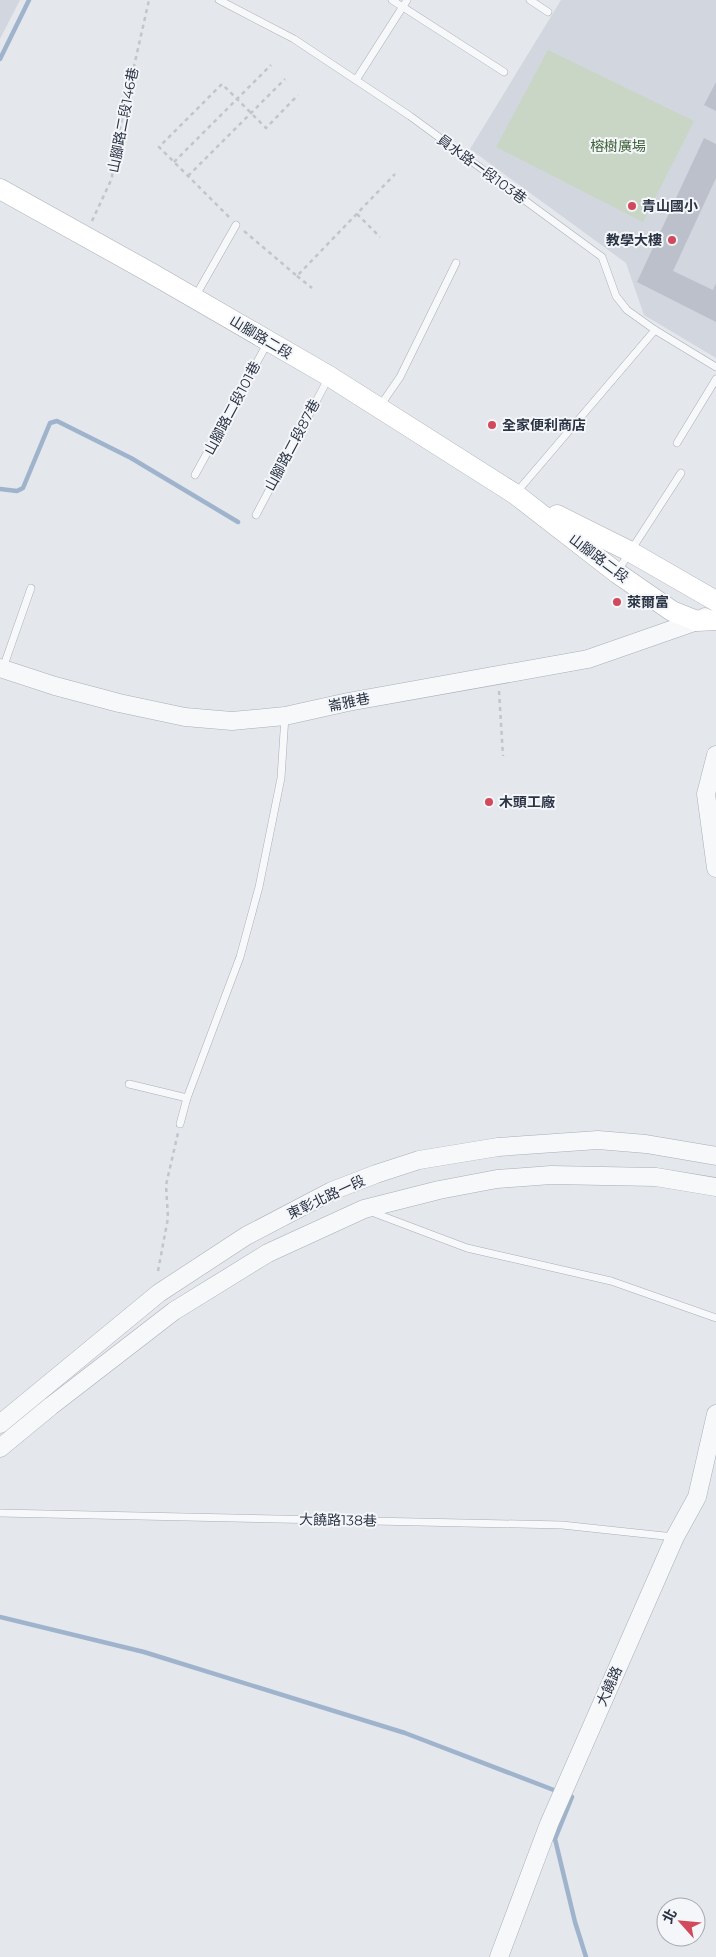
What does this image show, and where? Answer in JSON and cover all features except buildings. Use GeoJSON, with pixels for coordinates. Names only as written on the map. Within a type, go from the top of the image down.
{"type":"FeatureCollection","features":[{"type":"Feature","properties":{"kind":"main road","name":"山腳路二段"},"geometry":{"type":"LineString","coordinates":[[0,189],[195,298],[329,376],[515,494],[617,573],[672,610],[706,621]]}},
{"type":"Feature","properties":{"kind":"main road","name":"山腳路二段"},"geometry":{"type":"LineString","coordinates":[[515,494],[629,551],[716,600]]}},
{"type":"Feature","properties":{"kind":"street","name":"崙雅巷"},"geometry":{"type":"LineString","coordinates":[[2,668],[55,686],[101,698],[185,717],[232,721],[285,716],[348,702],[588,659],[706,621],[716,611]]}},
{"type":"Feature","properties":{"kind":"street"},"geometry":{"type":"LineString","coordinates":[[716,755],[706,794],[716,868]]}},
{"type":"Feature","properties":{"kind":"street","name":"東彰北路一段"},"geometry":{"type":"LineString","coordinates":[[0,1424],[159,1293],[246,1236],[332,1191],[376,1174],[419,1160],[498,1147],[598,1140],[663,1147],[716,1156]]}},
{"type":"Feature","properties":{"kind":"street","name":"東彰北路一段"},"geometry":{"type":"LineString","coordinates":[[0,1448],[174,1311],[268,1253],[364,1209],[439,1190],[497,1179],[551,1174],[656,1177],[716,1187]]}},
{"type":"Feature","properties":{"kind":"street","name":"大饒路"},"geometry":{"type":"LineString","coordinates":[[499,1957],[549,1824],[674,1537],[696,1497],[716,1414]]}},
{"type":"Feature","properties":{"kind":"lane","name":"員水路一段103巷"},"geometry":{"type":"LineString","coordinates":[[219,0],[294,39],[410,116],[602,257],[616,296],[628,310],[655,330],[716,366]]}},
{"type":"Feature","properties":{"kind":"lane"},"geometry":{"type":"LineString","coordinates":[[392,0],[504,72]]}},
{"type":"Feature","properties":{"kind":"lane"},"geometry":{"type":"LineString","coordinates":[[356,80],[407,0]]}},
{"type":"Feature","properties":{"kind":"lane"},"geometry":{"type":"LineString","coordinates":[[530,0],[548,12]]}},
{"type":"Feature","properties":{"kind":"lane"},"geometry":{"type":"LineString","coordinates":[[195,298],[236,225]]}},
{"type":"Feature","properties":{"kind":"lane"},"geometry":{"type":"LineString","coordinates":[[379,408],[400,377],[456,263]]}},
{"type":"Feature","properties":{"kind":"lane"},"geometry":{"type":"LineString","coordinates":[[515,494],[655,330]]}},
{"type":"Feature","properties":{"kind":"lane","name":"山腳路二段101巷"},"geometry":{"type":"LineString","coordinates":[[196,476],[268,341]]}},
{"type":"Feature","properties":{"kind":"lane","name":"山腳路二段87巷"},"geometry":{"type":"LineString","coordinates":[[256,514],[329,376]]}},
{"type":"Feature","properties":{"kind":"lane"},"geometry":{"type":"LineString","coordinates":[[677,444],[716,380]]}},
{"type":"Feature","properties":{"kind":"lane"},"geometry":{"type":"LineString","coordinates":[[617,573],[629,551],[681,473]]}},
{"type":"Feature","properties":{"kind":"lane"},"geometry":{"type":"LineString","coordinates":[[2,668],[31,588]]}},
{"type":"Feature","properties":{"kind":"lane"},"geometry":{"type":"LineString","coordinates":[[180,1124],[187,1098],[240,957],[259,887],[281,778],[285,716]]}},
{"type":"Feature","properties":{"kind":"lane"},"geometry":{"type":"LineString","coordinates":[[129,1084],[187,1098]]}},
{"type":"Feature","properties":{"kind":"lane"},"geometry":{"type":"LineString","coordinates":[[364,1209],[467,1248],[611,1281],[716,1318]]}},
{"type":"Feature","properties":{"kind":"lane","name":"大饒路138巷"},"geometry":{"type":"LineString","coordinates":[[0,1513],[562,1525],[674,1537]]}},
{"type":"Feature","properties":{"kind":"path","name":"山腳路二段146巷"},"geometry":{"type":"LineString","coordinates":[[85,236],[112,178],[113,159],[149,0]]}},
{"type":"Feature","properties":{"kind":"path"},"geometry":{"type":"LineString","coordinates":[[174,162],[271,65]]}},
{"type":"Feature","properties":{"kind":"path"},"geometry":{"type":"LineString","coordinates":[[188,176],[285,79]]}},
{"type":"Feature","properties":{"kind":"path"},"geometry":{"type":"LineString","coordinates":[[298,95],[266,128],[222,84],[158,147],[236,225],[312,288]]}},
{"type":"Feature","properties":{"kind":"path"},"geometry":{"type":"LineString","coordinates":[[297,276],[395,174]]}},
{"type":"Feature","properties":{"kind":"path"},"geometry":{"type":"LineString","coordinates":[[356,214],[380,237]]}},
{"type":"Feature","properties":{"kind":"path"},"geometry":{"type":"LineString","coordinates":[[498,676],[503,756]]}},
{"type":"Feature","properties":{"kind":"path"},"geometry":{"type":"LineString","coordinates":[[158,1271],[168,1218],[166,1186],[180,1124]]}},
{"type":"Feature","properties":{"kind":"shaded area"},"geometry":{"type":"Polygon","coordinates":[[[0,0],[20,0],[0,39],[0,0]]]}},
{"type":"Feature","properties":{"kind":"shaded area","name":"青山國小"},"geometry":{"type":"Polygon","coordinates":[[[561,0],[716,0],[716,358],[644,315],[626,263],[470,149],[561,0]]]}},
{"type":"Feature","properties":{"kind":"green space","name":"榕樹廣場"},"geometry":{"type":"Polygon","coordinates":[[[548,50],[694,121],[643,222],[496,147],[548,50]]]}},
{"type":"Feature","properties":{"kind":"waterway"},"geometry":{"type":"LineString","coordinates":[[0,59],[29,0]]}},
{"type":"Feature","properties":{"kind":"waterway"},"geometry":{"type":"LineString","coordinates":[[0,489],[17,491],[23,488],[50,423],[57,421],[131,458],[238,522]]}},
{"type":"Feature","properties":{"kind":"waterway"},"geometry":{"type":"LineString","coordinates":[[0,1617],[144,1652],[405,1733],[559,1792]]}},
{"type":"Feature","properties":{"kind":"waterway"},"geometry":{"type":"LineString","coordinates":[[566,1795],[572,1797],[555,1839],[575,1922],[586,1957]]}},
{"type":"Feature","properties":{"kind":"place","name":"青山國小"},"geometry":{"type":"Point","coordinates":[632,206]}},
{"type":"Feature","properties":{"kind":"place","name":"教學大樓"},"geometry":{"type":"Point","coordinates":[672,240]}},
{"type":"Feature","properties":{"kind":"place","name":"全家便利商店"},"geometry":{"type":"Point","coordinates":[492,425]}},
{"type":"Feature","properties":{"kind":"place","name":"萊爾富"},"geometry":{"type":"Point","coordinates":[617,602]}},
{"type":"Feature","properties":{"kind":"place","name":"木頭工廠"},"geometry":{"type":"Point","coordinates":[489,802]}}]}
